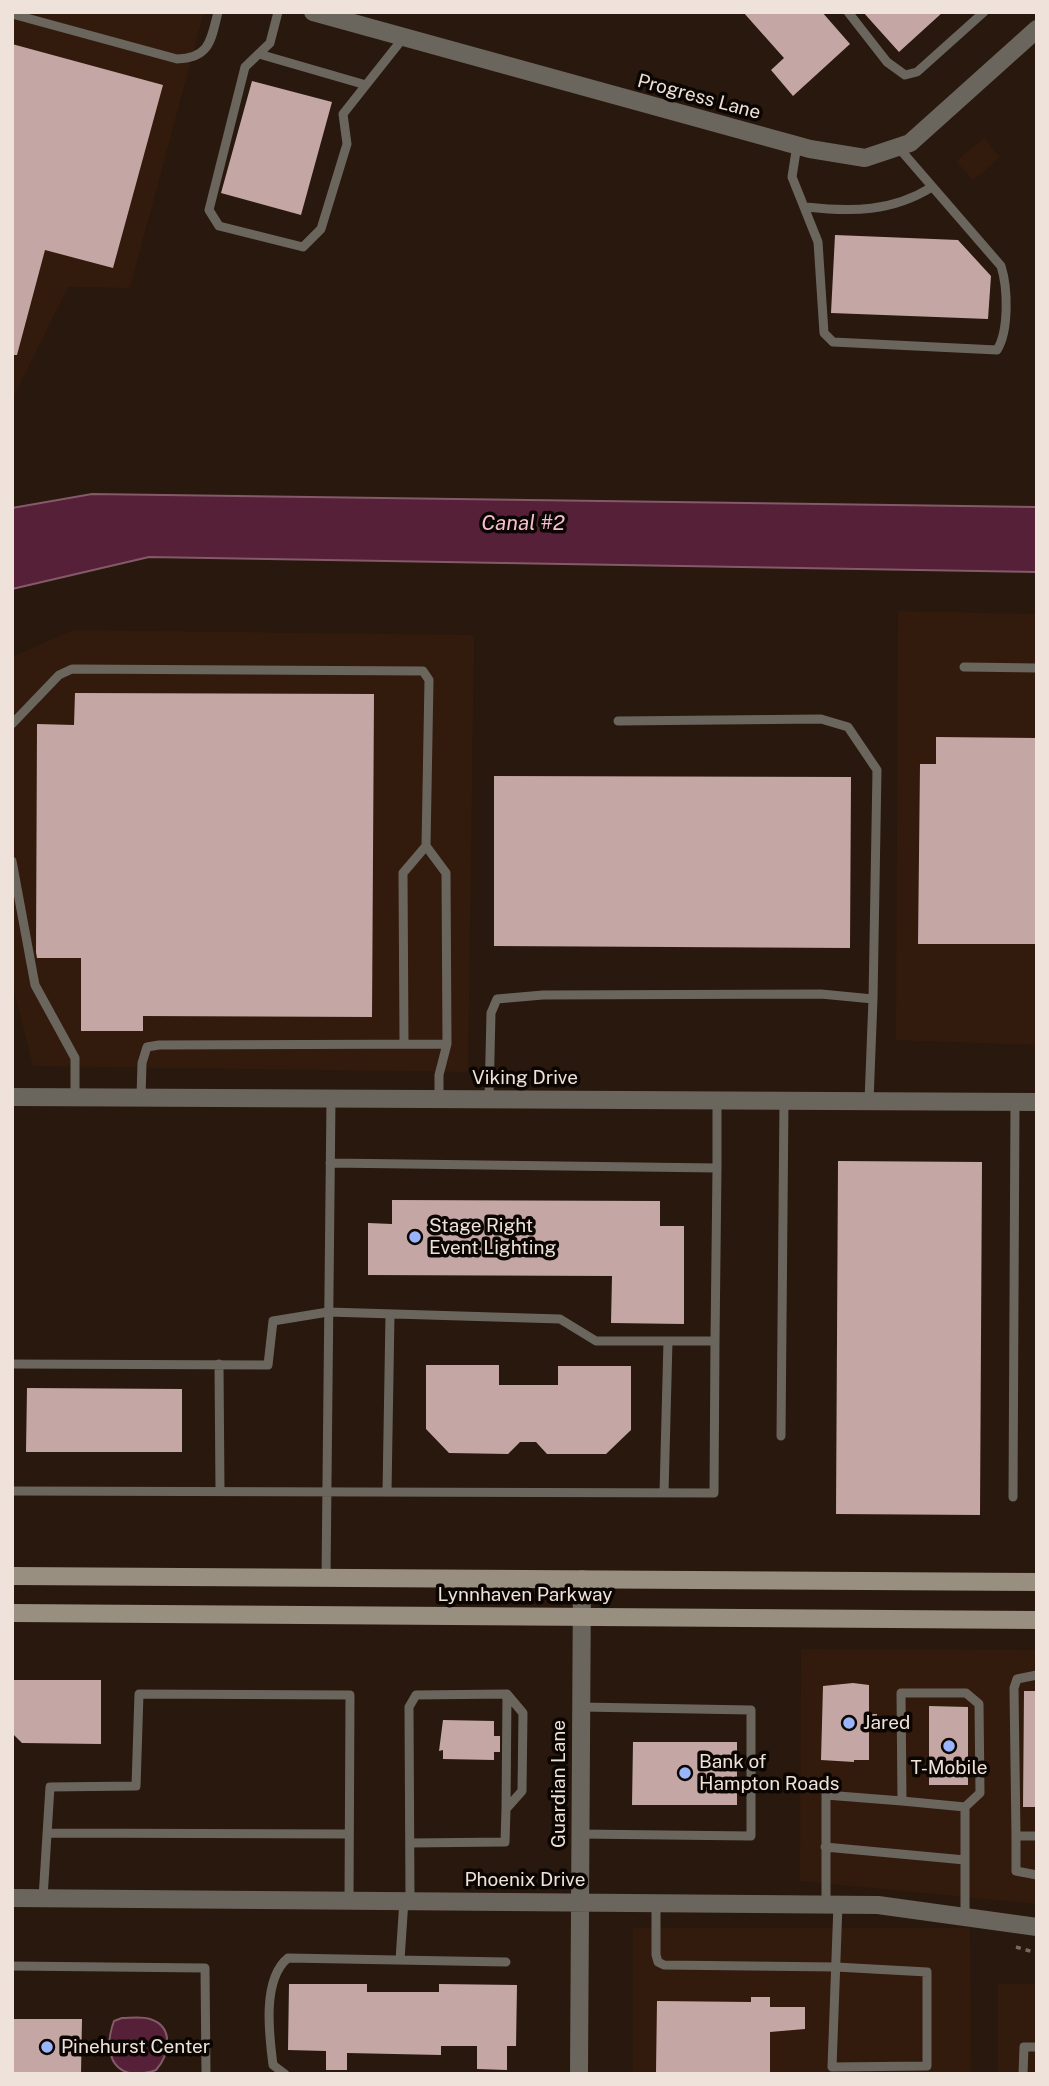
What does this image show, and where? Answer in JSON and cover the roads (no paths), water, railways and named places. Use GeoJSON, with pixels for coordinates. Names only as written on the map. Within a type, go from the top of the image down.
{"type":"FeatureCollection","features":[{"type":"Feature","properties":{"kind":"main road","name":"Lynnhaven Parkway"},"geometry":{"type":"LineString","coordinates":[[12,1576],[1037,1582]]}},
{"type":"Feature","properties":{"kind":"main road","name":"Lynnhaven Parkway"},"geometry":{"type":"LineString","coordinates":[[12,1613],[1037,1620]]}},
{"type":"Feature","properties":{"kind":"street","name":"Progress Lane"},"geometry":{"type":"LineString","coordinates":[[313,12],[797,145],[865,158],[910,143],[1037,29]]}},
{"type":"Feature","properties":{"kind":"street","name":"Viking Drive"},"geometry":{"type":"LineString","coordinates":[[12,1097],[1037,1102]]}},
{"type":"Feature","properties":{"kind":"street","name":"Guardian Lane"},"geometry":{"type":"LineString","coordinates":[[579,2074],[582,1579]]}},
{"type":"Feature","properties":{"kind":"street","name":"Phoenix Drive"},"geometry":{"type":"LineString","coordinates":[[12,1898],[832,1904],[920,1908],[1037,1927]]}},
{"type":"Feature","properties":{"kind":"lane"},"geometry":{"type":"LineString","coordinates":[[12,14],[177,59],[194,59],[212,39],[218,12]]}},
{"type":"Feature","properties":{"kind":"lane"},"geometry":{"type":"LineString","coordinates":[[278,12],[270,43],[246,67],[209,210],[219,226],[303,247],[321,229],[346,144],[343,114],[404,37]]}},
{"type":"Feature","properties":{"kind":"lane"},"geometry":{"type":"LineString","coordinates":[[848,12],[887,62],[905,75],[917,72],[984,12]]}},
{"type":"Feature","properties":{"kind":"lane"},"geometry":{"type":"LineString","coordinates":[[259,54],[366,85]]}},
{"type":"Feature","properties":{"kind":"lane"},"geometry":{"type":"LineString","coordinates":[[797,145],[792,177],[818,242],[824,333],[833,342],[997,350],[1003,340],[1004,277],[1001,267],[898,147]]}},
{"type":"Feature","properties":{"kind":"lane"},"geometry":{"type":"LineString","coordinates":[[806,207],[837,211],[885,208],[912,199],[932,187]]}},
{"type":"Feature","properties":{"kind":"lane"},"geometry":{"type":"LineString","coordinates":[[964,667],[1037,668]]}},
{"type":"Feature","properties":{"kind":"lane"},"geometry":{"type":"LineString","coordinates":[[12,724],[59,675],[72,669],[423,671],[429,680],[426,846],[446,873],[447,1044],[439,1075],[439,1099]]}},
{"type":"Feature","properties":{"kind":"lane"},"geometry":{"type":"LineString","coordinates":[[618,720],[821,719],[848,727],[877,770],[869,1101]]}},
{"type":"Feature","properties":{"kind":"lane"},"geometry":{"type":"LineString","coordinates":[[404,1043],[403,873],[426,846]]}},
{"type":"Feature","properties":{"kind":"lane"},"geometry":{"type":"LineString","coordinates":[[12,861],[35,985],[75,1058],[75,1097]]}},
{"type":"Feature","properties":{"kind":"lane"},"geometry":{"type":"LineString","coordinates":[[489,1099],[491,1013],[497,999],[543,995],[821,994],[873,999]]}},
{"type":"Feature","properties":{"kind":"lane"},"geometry":{"type":"LineString","coordinates":[[141,1097],[142,1063],[147,1047],[447,1044]]}},
{"type":"Feature","properties":{"kind":"lane"},"geometry":{"type":"LineString","coordinates":[[326,1578],[331,1098]]}},
{"type":"Feature","properties":{"kind":"lane"},"geometry":{"type":"LineString","coordinates":[[12,1491],[714,1493],[717,1100]]}},
{"type":"Feature","properties":{"kind":"lane"},"geometry":{"type":"LineString","coordinates":[[781,1436],[784,1100]]}},
{"type":"Feature","properties":{"kind":"lane"},"geometry":{"type":"LineString","coordinates":[[1013,1497],[1015,1102]]}},
{"type":"Feature","properties":{"kind":"lane"},"geometry":{"type":"LineString","coordinates":[[330,1163],[717,1168]]}},
{"type":"Feature","properties":{"kind":"lane"},"geometry":{"type":"LineString","coordinates":[[12,1364],[268,1364],[273,1321],[328,1312],[560,1319],[596,1341],[715,1341]]}},
{"type":"Feature","properties":{"kind":"lane"},"geometry":{"type":"LineString","coordinates":[[387,1492],[390,1314]]}},
{"type":"Feature","properties":{"kind":"lane"},"geometry":{"type":"LineString","coordinates":[[664,1493],[668,1341]]}},
{"type":"Feature","properties":{"kind":"lane"},"geometry":{"type":"LineString","coordinates":[[219,1364],[219,1491]]}},
{"type":"Feature","properties":{"kind":"lane"},"geometry":{"type":"LineString","coordinates":[[1037,1675],[1017,1679],[1014,1688],[1016,1871],[1037,1875]]}},
{"type":"Feature","properties":{"kind":"lane"},"geometry":{"type":"LineString","coordinates":[[902,1801],[901,1693],[966,1693],[979,1704],[980,1793],[965,1807],[965,1915]]}},
{"type":"Feature","properties":{"kind":"lane"},"geometry":{"type":"LineString","coordinates":[[400,1960],[410,1843],[409,1707],[416,1695],[507,1694]]}},
{"type":"Feature","properties":{"kind":"lane"},"geometry":{"type":"LineString","coordinates":[[410,1843],[505,1842],[507,1694]]}},
{"type":"Feature","properties":{"kind":"lane"},"geometry":{"type":"LineString","coordinates":[[506,1810],[522,1791],[523,1713],[507,1694]]}},
{"type":"Feature","properties":{"kind":"lane"},"geometry":{"type":"LineString","coordinates":[[43,1898],[50,1787],[136,1786],[139,1695],[350,1695],[349,1900]]}},
{"type":"Feature","properties":{"kind":"lane"},"geometry":{"type":"LineString","coordinates":[[580,1834],[751,1836],[751,1710],[581,1707]]}},
{"type":"Feature","properties":{"kind":"lane"},"geometry":{"type":"LineString","coordinates":[[656,1902],[656,1955],[658,1962],[664,1965],[836,1967],[927,1972],[927,2066],[832,2067],[836,1967],[825,1847],[826,1795],[965,1807]]}},
{"type":"Feature","properties":{"kind":"lane"},"geometry":{"type":"LineString","coordinates":[[47,1833],[349,1834]]}},
{"type":"Feature","properties":{"kind":"lane"},"geometry":{"type":"LineString","coordinates":[[1016,1836],[1037,1836]]}},
{"type":"Feature","properties":{"kind":"lane"},"geometry":{"type":"LineString","coordinates":[[825,1847],[965,1860]]}},
{"type":"Feature","properties":{"kind":"lane"},"geometry":{"type":"LineString","coordinates":[[285,2074],[273,2065],[272,1982],[277,1967],[288,1958],[506,1962]]}},
{"type":"Feature","properties":{"kind":"lane"},"geometry":{"type":"LineString","coordinates":[[12,1966],[205,1968],[206,2074]]}},
{"type":"Feature","properties":{"kind":"lane"},"geometry":{"type":"LineString","coordinates":[[1023,2074],[1024,2047],[1037,2047]]}},
{"type":"Feature","properties":{"kind":"water","name":"Canal #2"},"geometry":{"type":"Polygon","coordinates":[[[92,494],[1037,507],[1037,572],[149,557],[12,589],[12,508],[92,494]]]}},
{"type":"Feature","properties":{"kind":"water"},"geometry":{"type":"Polygon","coordinates":[[[122,2018],[147,2018],[163,2028],[166,2049],[156,2070],[131,2073],[115,2064],[109,2045],[110,2034],[114,2021],[122,2018]]]}},
{"type":"Feature","properties":{"kind":"place","name":"Stage Right Event Lighting"},"geometry":{"type":"Point","coordinates":[415,1237]}},
{"type":"Feature","properties":{"kind":"place","name":"Jared"},"geometry":{"type":"Point","coordinates":[849,1723]}},
{"type":"Feature","properties":{"kind":"place","name":"T-Mobile"},"geometry":{"type":"Point","coordinates":[949,1746]}},
{"type":"Feature","properties":{"kind":"place","name":"Bank of Hampton Roads"},"geometry":{"type":"Point","coordinates":[685,1773]}},
{"type":"Feature","properties":{"kind":"place","name":"Pinehurst Center"},"geometry":{"type":"Point","coordinates":[47,2047]}}]}
